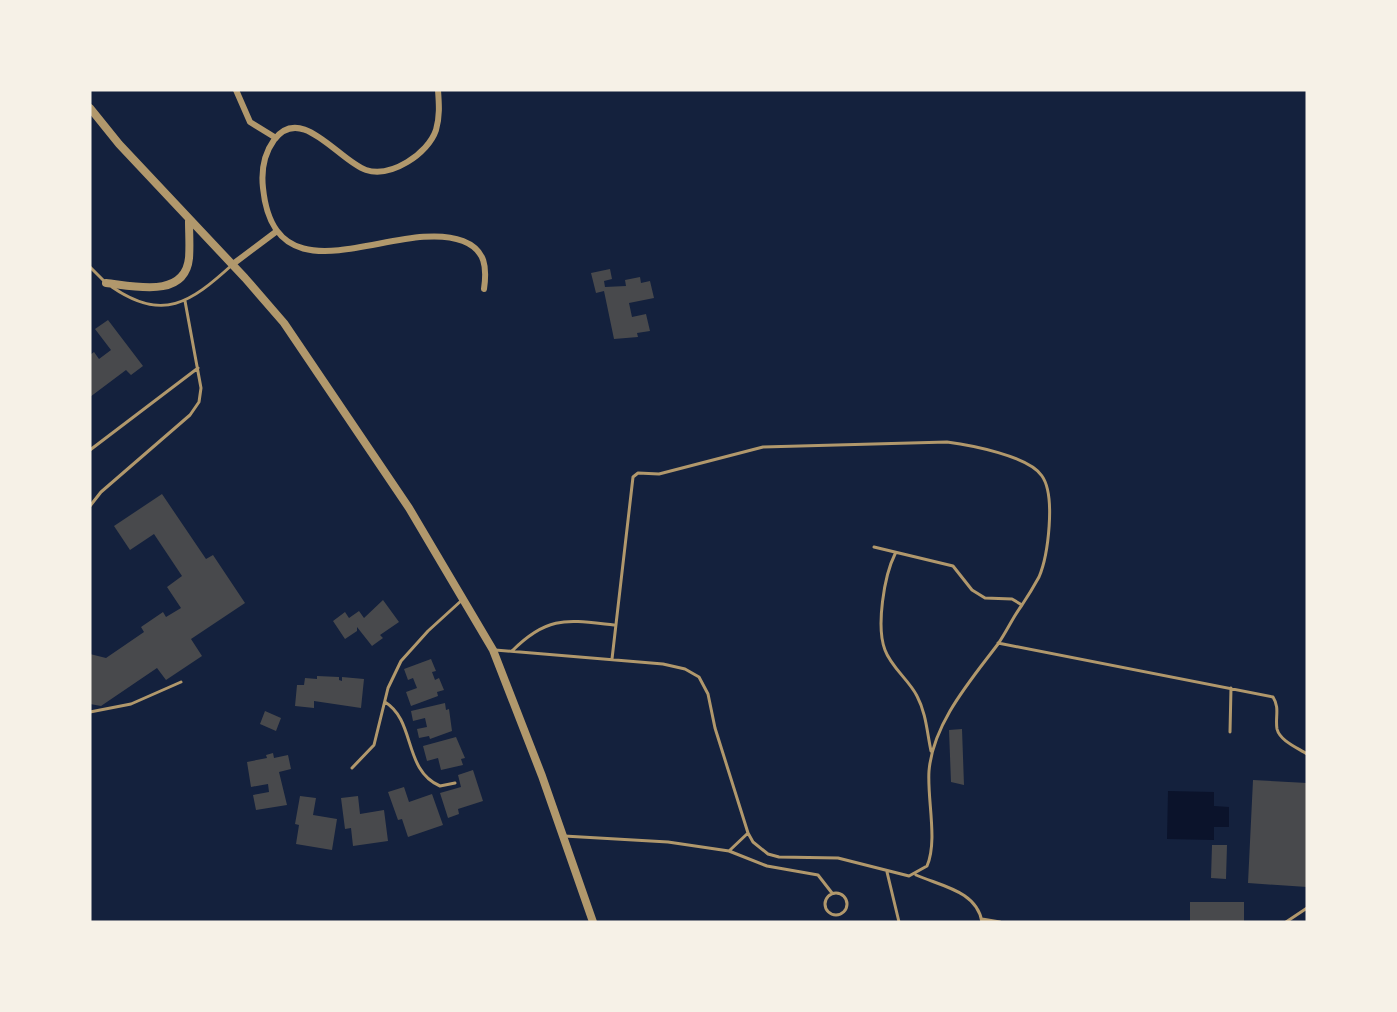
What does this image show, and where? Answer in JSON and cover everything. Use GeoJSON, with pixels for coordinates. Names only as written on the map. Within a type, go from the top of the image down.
{"type":"FeatureCollection","features":[{"type":"Feature","properties":{"kind":"street"},"geometry":{"type":"LineString","coordinates":[[236,90],[250,122],[276,138]]}},
{"type":"Feature","properties":{"kind":"street"},"geometry":{"type":"LineString","coordinates":[[438,90],[440,114],[435,133],[422,152],[401,165],[380,171],[366,170],[349,160],[311,130],[297,127],[276,138],[266,154],[262,188],[277,231],[290,242],[324,252],[346,251],[399,238],[436,234],[457,238],[470,243],[484,257],[486,270],[484,289]]}},
{"type":"Feature","properties":{"kind":"street"},"geometry":{"type":"LineString","coordinates":[[90,108],[284,323],[409,508],[493,650],[542,776],[593,922]]}},
{"type":"Feature","properties":{"kind":"street"},"geometry":{"type":"LineString","coordinates":[[106,283],[161,288],[174,283],[184,275],[189,260],[189,220]]}},
{"type":"Feature","properties":{"kind":"street"},"geometry":{"type":"LineString","coordinates":[[233,264],[277,231]]}},
{"type":"Feature","properties":{"kind":"lane"},"geometry":{"type":"LineString","coordinates":[[90,267],[106,283],[125,296],[165,307],[185,301],[233,264]]}},
{"type":"Feature","properties":{"kind":"lane"},"geometry":{"type":"LineString","coordinates":[[90,506],[101,492],[190,415],[199,402],[201,388],[185,301]]}},
{"type":"Feature","properties":{"kind":"lane"},"geometry":{"type":"LineString","coordinates":[[90,450],[198,368]]}},
{"type":"Feature","properties":{"kind":"lane"},"geometry":{"type":"LineString","coordinates":[[612,659],[614,625],[633,477],[638,473],[670,471],[763,447],[947,442],[969,445],[1023,462],[1042,475],[1050,504],[1040,575],[1023,605],[998,643],[984,659],[938,734],[929,772],[930,859],[927,866],[916,875]]}},
{"type":"Feature","properties":{"kind":"lane"},"geometry":{"type":"LineString","coordinates":[[874,548],[952,566],[972,590],[985,598],[1012,599],[1023,605]]}},
{"type":"Feature","properties":{"kind":"lane"},"geometry":{"type":"LineString","coordinates":[[895,554],[886,574],[882,609],[884,650],[917,696],[925,715],[932,752]]}},
{"type":"Feature","properties":{"kind":"lane"},"geometry":{"type":"LineString","coordinates":[[352,768],[374,745],[391,681],[401,661],[428,631],[463,599]]}},
{"type":"Feature","properties":{"kind":"lane"},"geometry":{"type":"LineString","coordinates":[[511,651],[528,635],[552,622],[564,620],[614,625]]}},
{"type":"Feature","properties":{"kind":"lane"},"geometry":{"type":"LineString","coordinates":[[998,643],[1273,697],[1277,704],[1277,730],[1281,736],[1307,754]]}},
{"type":"Feature","properties":{"kind":"lane"},"geometry":{"type":"LineString","coordinates":[[493,650],[612,659],[686,669],[699,677],[708,694],[716,728],[748,833],[753,842],[768,854],[779,857],[838,858],[887,872],[916,875],[972,898],[980,910],[982,921],[1000,922]]}},
{"type":"Feature","properties":{"kind":"lane"},"geometry":{"type":"LineString","coordinates":[[90,712],[131,704],[182,682]]}},
{"type":"Feature","properties":{"kind":"lane"},"geometry":{"type":"LineString","coordinates":[[1230,732],[1231,688]]}},
{"type":"Feature","properties":{"kind":"lane"},"geometry":{"type":"LineString","coordinates":[[386,702],[400,715],[414,759],[423,774],[440,786],[455,783]]}},
{"type":"Feature","properties":{"kind":"lane"},"geometry":{"type":"LineString","coordinates":[[729,852],[748,833]]}},
{"type":"Feature","properties":{"kind":"lane"},"geometry":{"type":"LineString","coordinates":[[562,836],[668,842],[729,852],[767,866],[818,875],[832,893]]}},
{"type":"Feature","properties":{"kind":"lane"},"geometry":{"type":"LineString","coordinates":[[887,872],[899,922]]}},
{"type":"Feature","properties":{"kind":"lane"},"geometry":{"type":"LineString","coordinates":[[832,893],[839,893],[847,901],[846,909],[840,914],[831,914],[825,907],[825,900],[832,893]]}},
{"type":"Feature","properties":{"kind":"lane"},"geometry":{"type":"LineString","coordinates":[[1286,922],[1307,908]]}},
{"type":"Feature","properties":{"kind":"water"},"geometry":{"type":"Polygon","coordinates":[[[1168,791],[1214,792],[1214,806],[1229,807],[1229,827],[1214,827],[1214,840],[1167,839],[1168,791]]]}},
{"type":"Feature","properties":{"kind":"building"},"geometry":{"type":"Polygon","coordinates":[[[610,269],[612,279],[604,281],[605,287],[626,286],[625,280],[640,277],[641,283],[650,281],[654,298],[629,303],[632,317],[646,314],[650,331],[637,333],[638,337],[614,339],[604,291],[596,293],[591,273],[610,269]]]}},
{"type":"Feature","properties":{"kind":"building"},"geometry":{"type":"Polygon","coordinates":[[[108,320],[143,366],[131,375],[126,370],[90,397],[90,355],[94,352],[99,359],[111,350],[95,329],[108,320]]]}},
{"type":"Feature","properties":{"kind":"building"},"geometry":{"type":"Polygon","coordinates":[[[162,494],[206,559],[213,555],[245,603],[191,639],[202,656],[166,680],[157,668],[101,706],[90,704],[90,654],[106,658],[144,632],[141,627],[163,612],[166,617],[181,608],[167,587],[182,576],[154,534],[130,550],[114,526],[162,494]]]}},
{"type":"Feature","properties":{"kind":"building"},"geometry":{"type":"Polygon","coordinates":[[[383,600],[399,622],[380,635],[383,638],[372,646],[357,627],[357,631],[345,639],[333,621],[345,612],[349,618],[359,611],[364,618],[383,600]]]}},
{"type":"Feature","properties":{"kind":"building"},"geometry":{"type":"Polygon","coordinates":[[[431,659],[436,671],[432,672],[435,680],[439,678],[444,690],[437,692],[438,696],[411,706],[406,692],[417,688],[413,678],[408,680],[404,669],[431,659]]]}},
{"type":"Feature","properties":{"kind":"building"},"geometry":{"type":"Polygon","coordinates":[[[317,676],[339,677],[342,681],[342,677],[364,679],[361,708],[314,701],[314,708],[295,706],[297,685],[304,685],[305,678],[317,679],[317,676]]]}},
{"type":"Feature","properties":{"kind":"building"},"geometry":{"type":"Polygon","coordinates":[[[445,703],[446,710],[449,709],[452,731],[430,739],[429,736],[419,738],[417,729],[427,727],[425,718],[413,721],[411,711],[445,703]]]}},
{"type":"Feature","properties":{"kind":"building"},"geometry":{"type":"Polygon","coordinates":[[[265,711],[281,718],[276,731],[260,724],[265,711]]]}},
{"type":"Feature","properties":{"kind":"building"},"geometry":{"type":"Polygon","coordinates":[[[962,729],[964,785],[951,782],[949,730],[962,729]]]}},
{"type":"Feature","properties":{"kind":"building"},"geometry":{"type":"Polygon","coordinates":[[[456,737],[465,758],[461,759],[463,765],[441,770],[438,758],[427,761],[423,746],[456,737]]]}},
{"type":"Feature","properties":{"kind":"building"},"geometry":{"type":"Polygon","coordinates":[[[273,753],[274,758],[288,755],[291,769],[279,772],[287,805],[256,810],[253,795],[269,792],[268,784],[251,787],[247,762],[267,758],[266,755],[273,753]]]}},
{"type":"Feature","properties":{"kind":"building"},"geometry":{"type":"Polygon","coordinates":[[[473,770],[483,801],[458,809],[459,814],[448,818],[440,793],[461,787],[458,775],[473,770]]]}},
{"type":"Feature","properties":{"kind":"building"},"geometry":{"type":"Polygon","coordinates":[[[1253,780],[1307,783],[1307,887],[1248,883],[1253,780]]]}},
{"type":"Feature","properties":{"kind":"building"},"geometry":{"type":"Polygon","coordinates":[[[404,787],[409,802],[432,794],[443,825],[408,837],[402,819],[398,820],[388,792],[404,787]]]}},
{"type":"Feature","properties":{"kind":"building"},"geometry":{"type":"Polygon","coordinates":[[[300,796],[316,798],[313,815],[337,819],[332,850],[296,844],[299,825],[295,824],[300,796]]]}},
{"type":"Feature","properties":{"kind":"building"},"geometry":{"type":"Polygon","coordinates":[[[358,796],[360,814],[384,810],[388,841],[353,846],[351,828],[345,829],[341,798],[358,796]]]}},
{"type":"Feature","properties":{"kind":"building"},"geometry":{"type":"Polygon","coordinates":[[[1212,845],[1227,845],[1226,879],[1211,878],[1212,845]]]}},
{"type":"Feature","properties":{"kind":"building"},"geometry":{"type":"Polygon","coordinates":[[[1190,902],[1244,902],[1244,922],[1190,922],[1190,902]]]}}]}
